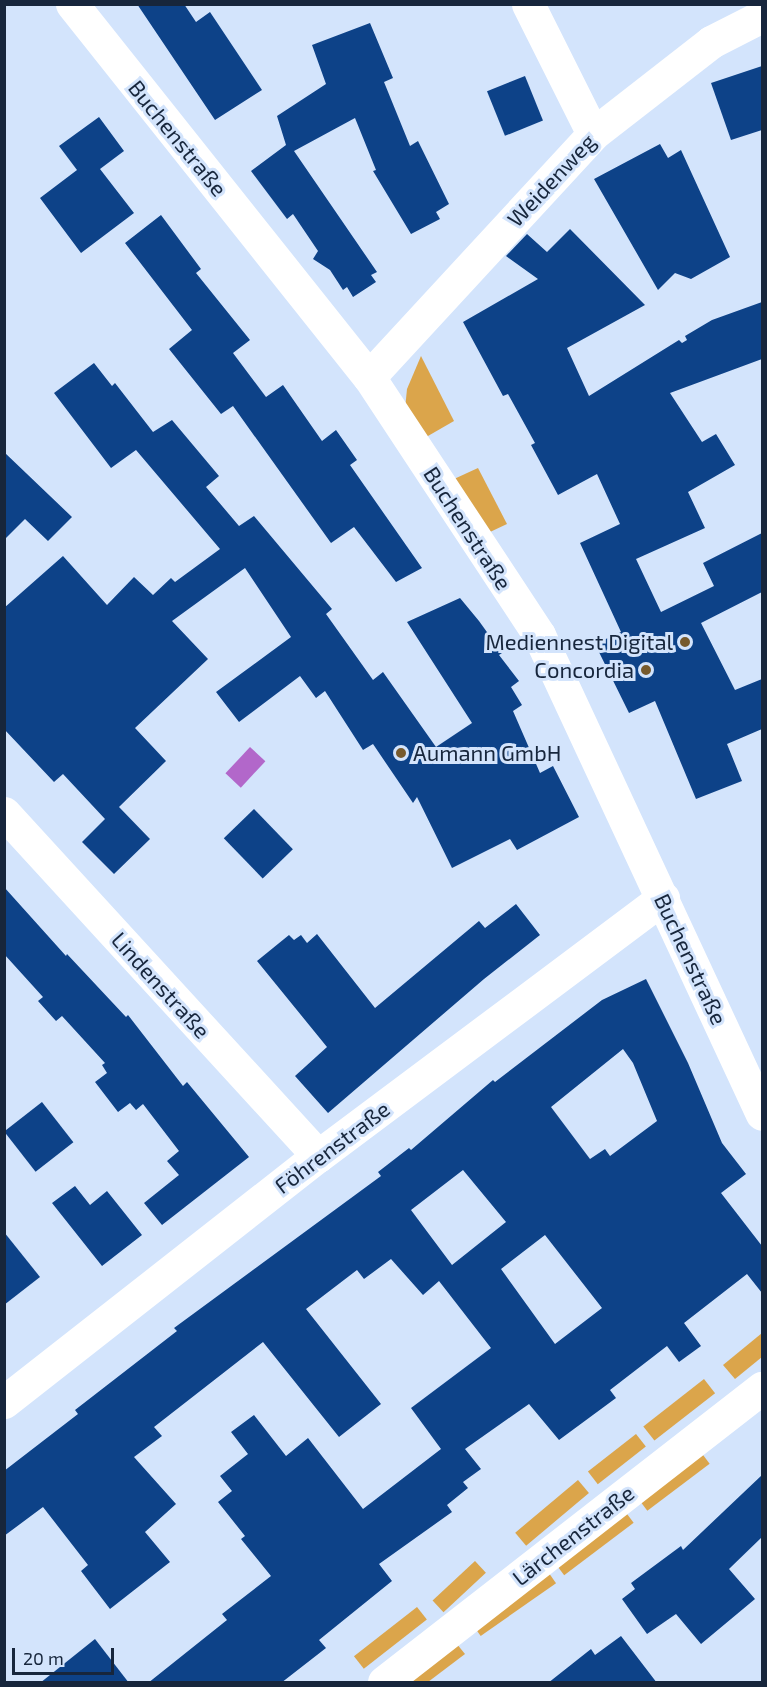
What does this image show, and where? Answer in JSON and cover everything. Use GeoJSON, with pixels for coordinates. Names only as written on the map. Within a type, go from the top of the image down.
{"type":"FeatureCollection","features":[{"type":"Feature","properties":{"kind":"street","name":"Buchenstraße"},"geometry":{"type":"LineString","coordinates":[[72,4],[369,377],[539,634],[762,1114]]}},
{"type":"Feature","properties":{"kind":"street"},"geometry":{"type":"LineString","coordinates":[[528,4],[593,134]]}},
{"type":"Feature","properties":{"kind":"street","name":"Weidenweg"},"geometry":{"type":"LineString","coordinates":[[369,377],[593,134],[711,42],[762,16]]}},
{"type":"Feature","properties":{"kind":"street","name":"Lindenstraße"},"geometry":{"type":"LineString","coordinates":[[4,813],[318,1156]]}},
{"type":"Feature","properties":{"kind":"street","name":"Föhrenstraße"},"geometry":{"type":"LineString","coordinates":[[4,1402],[318,1156],[663,898]]}},
{"type":"Feature","properties":{"kind":"street","name":"Lärchenstraße"},"geometry":{"type":"LineString","coordinates":[[384,1683],[762,1388]]}},
{"type":"Feature","properties":{"kind":"shaded area"},"geometry":{"type":"Polygon","coordinates":[[[421,356],[454,421],[421,440],[405,409],[407,389],[421,356]]]}},
{"type":"Feature","properties":{"kind":"shaded area"},"geometry":{"type":"Polygon","coordinates":[[[478,468],[507,524],[490,532],[454,479],[478,468]]]}},
{"type":"Feature","properties":{"kind":"shaded area"},"geometry":{"type":"Polygon","coordinates":[[[250,747],[265,761],[241,788],[225,773],[250,747]]]}},
{"type":"Feature","properties":{"kind":"shaded area"},"geometry":{"type":"Polygon","coordinates":[[[762,1333],[762,1357],[735,1379],[723,1365],[762,1333]]]}},
{"type":"Feature","properties":{"kind":"shaded area"},"geometry":{"type":"Polygon","coordinates":[[[704,1379],[715,1393],[654,1441],[643,1426],[704,1379]]]}},
{"type":"Feature","properties":{"kind":"shaded area"},"geometry":{"type":"Polygon","coordinates":[[[636,1434],[646,1447],[598,1484],[588,1472],[636,1434]]]}},
{"type":"Feature","properties":{"kind":"shaded area"},"geometry":{"type":"Polygon","coordinates":[[[697,1447],[710,1464],[647,1511],[635,1494],[697,1447]]]}},
{"type":"Feature","properties":{"kind":"shaded area"},"geometry":{"type":"Polygon","coordinates":[[[578,1480],[589,1493],[526,1546],[515,1533],[578,1480]]]}},
{"type":"Feature","properties":{"kind":"shaded area"},"geometry":{"type":"Polygon","coordinates":[[[621,1506],[634,1523],[564,1575],[552,1558],[621,1506]]]}},
{"type":"Feature","properties":{"kind":"shaded area"},"geometry":{"type":"Polygon","coordinates":[[[475,1561],[486,1573],[443,1612],[433,1601],[475,1561]]]}},
{"type":"Feature","properties":{"kind":"shaded area"},"geometry":{"type":"Polygon","coordinates":[[[544,1566],[556,1583],[481,1636],[469,1619],[544,1566]]]}},
{"type":"Feature","properties":{"kind":"shaded area"},"geometry":{"type":"Polygon","coordinates":[[[417,1607],[427,1620],[364,1669],[354,1656],[417,1607]]]}},
{"type":"Feature","properties":{"kind":"shaded area"},"geometry":{"type":"Polygon","coordinates":[[[452,1638],[465,1654],[428,1682],[395,1682],[452,1638]]]}},
{"type":"Feature","properties":{"kind":"building"},"geometry":{"type":"Polygon","coordinates":[[[137,4],[184,4],[196,22],[210,12],[262,90],[215,120],[137,4]]]}},
{"type":"Feature","properties":{"kind":"building"},"geometry":{"type":"Polygon","coordinates":[[[370,23],[393,78],[384,82],[410,146],[418,141],[449,204],[436,212],[440,219],[411,234],[373,171],[376,170],[355,118],[294,151],[377,272],[371,275],[376,282],[353,297],[347,287],[343,290],[330,270],[313,259],[318,251],[293,214],[287,219],[251,171],[286,145],[277,116],[326,84],[312,45],[370,23]]]}},
{"type":"Feature","properties":{"kind":"building"},"geometry":{"type":"Polygon","coordinates":[[[762,66],[762,130],[731,140],[711,83],[762,66]]]}},
{"type":"Feature","properties":{"kind":"building"},"geometry":{"type":"Polygon","coordinates":[[[525,76],[543,121],[505,136],[487,91],[525,76]]]}},
{"type":"Feature","properties":{"kind":"building"},"geometry":{"type":"Polygon","coordinates":[[[99,117],[124,151],[100,169],[134,213],[81,253],[40,198],[77,170],[59,146],[99,117]]]}},
{"type":"Feature","properties":{"kind":"building"},"geometry":{"type":"Polygon","coordinates":[[[660,144],[668,158],[681,150],[730,257],[691,279],[675,273],[658,290],[594,179],[660,144]]]}},
{"type":"Feature","properties":{"kind":"building"},"geometry":{"type":"Polygon","coordinates":[[[161,215],[201,269],[196,273],[250,340],[233,353],[266,397],[283,385],[322,441],[336,430],[357,460],[350,465],[422,568],[396,582],[354,527],[331,543],[233,406],[221,414],[169,349],[192,330],[125,243],[161,215]]]}},
{"type":"Feature","properties":{"kind":"building"},"geometry":{"type":"Polygon","coordinates":[[[570,229],[645,305],[567,348],[589,396],[679,340],[682,343],[687,340],[685,336],[712,320],[762,302],[762,359],[670,393],[702,442],[716,434],[735,465],[688,492],[705,528],[636,559],[661,612],[714,586],[703,563],[762,533],[762,592],[701,623],[735,690],[762,679],[762,729],[727,744],[742,781],[696,799],[655,701],[629,713],[595,644],[621,632],[580,543],[620,524],[597,474],[558,495],[531,445],[535,443],[508,394],[503,396],[463,322],[538,279],[506,256],[527,234],[547,252],[570,229]]]}},
{"type":"Feature","properties":{"kind":"building"},"geometry":{"type":"Polygon","coordinates":[[[94,363],[112,386],[115,383],[153,432],[172,420],[219,476],[206,487],[239,526],[254,516],[332,609],[326,614],[373,680],[383,672],[436,747],[472,723],[407,622],[460,598],[502,653],[499,655],[519,681],[511,687],[522,705],[513,711],[540,773],[553,766],[579,817],[517,850],[510,839],[452,868],[417,797],[413,803],[373,744],[363,750],[325,691],[316,698],[300,676],[239,722],[216,692],[291,637],[245,568],[172,621],[208,659],[135,728],[166,761],[119,807],[150,839],[114,874],[82,842],[105,819],[63,774],[54,782],[4,729],[4,608],[63,556],[107,605],[134,577],[153,595],[171,578],[175,582],[220,549],[136,450],[111,468],[54,393],[94,363]]]}},
{"type":"Feature","properties":{"kind":"building"},"geometry":{"type":"Polygon","coordinates":[[[4,452],[72,517],[48,541],[25,519],[4,540],[4,452]]]}},
{"type":"Feature","properties":{"kind":"building"},"geometry":{"type":"Polygon","coordinates":[[[254,809],[293,849],[263,878],[224,838],[254,809]]]}},
{"type":"Feature","properties":{"kind":"building"},"geometry":{"type":"Polygon","coordinates":[[[4,887],[66,956],[67,954],[126,1017],[128,1015],[183,1086],[187,1082],[249,1157],[162,1225],[144,1203],[179,1175],[167,1161],[179,1151],[143,1104],[136,1110],[130,1103],[118,1112],[95,1082],[107,1073],[102,1065],[105,1063],[62,1016],[56,1021],[38,1001],[43,997],[4,954],[4,887]]]}},
{"type":"Feature","properties":{"kind":"building"},"geometry":{"type":"Polygon","coordinates":[[[516,904],[540,935],[484,979],[328,1113],[295,1076],[327,1047],[257,961],[289,935],[294,940],[301,935],[307,943],[317,934],[375,1008],[479,921],[485,928],[516,904]]]}},
{"type":"Feature","properties":{"kind":"building"},"geometry":{"type":"Polygon","coordinates":[[[646,979],[688,1063],[722,1143],[746,1174],[721,1193],[762,1246],[762,1293],[747,1274],[684,1323],[701,1346],[679,1362],[667,1346],[610,1390],[616,1398],[559,1440],[529,1404],[465,1449],[481,1469],[463,1482],[468,1488],[447,1505],[452,1512],[379,1564],[392,1581],[319,1640],[326,1648],[281,1683],[148,1683],[227,1620],[222,1614],[271,1576],[241,1539],[245,1536],[218,1502],[232,1491],[220,1476],[248,1454],[231,1432],[254,1415],[286,1456],[308,1438],[363,1509],[441,1449],[411,1408],[491,1348],[439,1281],[423,1295],[391,1259],[364,1279],[357,1270],[306,1309],[381,1404],[339,1437],[263,1342],[154,1427],[162,1436],[134,1457],[176,1504],[145,1532],[170,1562],[110,1609],[81,1571],[88,1565],[43,1507],[4,1536],[4,1471],[78,1414],[75,1410],[177,1331],[174,1328],[381,1176],[378,1172],[409,1148],[411,1150],[493,1080],[495,1082],[602,1000],[646,979]],[[623,1049],[551,1107],[590,1159],[605,1149],[610,1156],[657,1121],[633,1063],[623,1049]],[[463,1170],[411,1210],[452,1265],[506,1222],[463,1170]],[[545,1235],[501,1269],[555,1344],[602,1308],[545,1235]]]}},
{"type":"Feature","properties":{"kind":"building"},"geometry":{"type":"Polygon","coordinates":[[[42,1102],[73,1142],[36,1172],[4,1132],[42,1102]]]}},
{"type":"Feature","properties":{"kind":"building"},"geometry":{"type":"Polygon","coordinates":[[[75,1186],[90,1205],[107,1191],[142,1235],[102,1266],[52,1203],[75,1186]]]}},
{"type":"Feature","properties":{"kind":"building"},"geometry":{"type":"Polygon","coordinates":[[[4,1232],[40,1277],[4,1305],[4,1232]]]}},
{"type":"Feature","properties":{"kind":"building"},"geometry":{"type":"Polygon","coordinates":[[[762,1475],[762,1537],[729,1569],[755,1599],[701,1644],[676,1614],[647,1634],[622,1599],[635,1589],[631,1583],[681,1546],[683,1550],[762,1475]]]}},
{"type":"Feature","properties":{"kind":"building"},"geometry":{"type":"Polygon","coordinates":[[[621,1636],[657,1683],[548,1683],[591,1649],[595,1655],[621,1636]]]}},
{"type":"Feature","properties":{"kind":"building"},"geometry":{"type":"Polygon","coordinates":[[[95,1639],[129,1683],[40,1683],[95,1639]]]}},
{"type":"Feature","properties":{"kind":"place","name":"Mediennest Digital"},"geometry":{"type":"Point","coordinates":[685,642]}},
{"type":"Feature","properties":{"kind":"place","name":"Concordia"},"geometry":{"type":"Point","coordinates":[646,670]}},
{"type":"Feature","properties":{"kind":"place","name":"Aumann GmbH"},"geometry":{"type":"Point","coordinates":[401,753]}}]}
